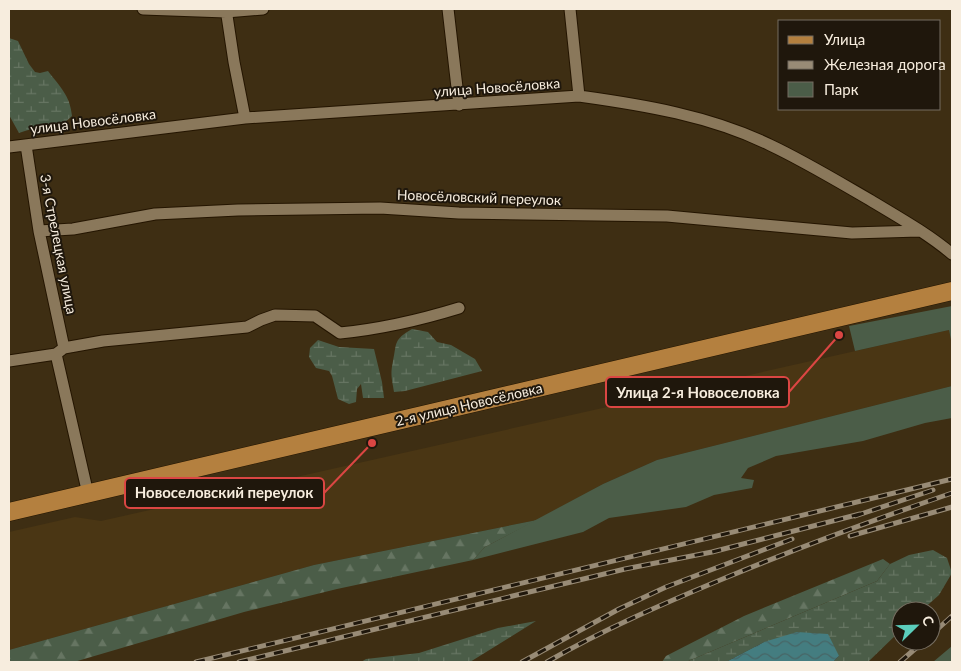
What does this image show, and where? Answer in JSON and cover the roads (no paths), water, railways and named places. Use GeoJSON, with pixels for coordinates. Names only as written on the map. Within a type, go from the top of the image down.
{"type":"FeatureCollection","features":[{"type":"Feature","properties":{"kind":"main road","name":"2-я улица Новосёловка"},"geometry":{"type":"LineString","coordinates":[[9,512],[952,291]]}},
{"type":"Feature","properties":{"kind":"main road","name":"2-я улица Новосёловка"},"geometry":{"type":"LineString","coordinates":[[930,297],[952,296]]}},
{"type":"Feature","properties":{"kind":"street"},"geometry":{"type":"LineString","coordinates":[[143,9],[263,9]]}},
{"type":"Feature","properties":{"kind":"street"},"geometry":{"type":"LineString","coordinates":[[448,9],[459,105]]}},
{"type":"Feature","properties":{"kind":"street"},"geometry":{"type":"LineString","coordinates":[[570,9],[580,96]]}},
{"type":"Feature","properties":{"kind":"street"},"geometry":{"type":"LineString","coordinates":[[226,10],[245,118]]}},
{"type":"Feature","properties":{"kind":"street","name":"улица Новосёловка"},"geometry":{"type":"LineString","coordinates":[[10,143],[26,145],[245,118],[580,96],[640,105],[681,114],[726,127],[777,148],[919,230],[952,254]]}},
{"type":"Feature","properties":{"kind":"street","name":"3-я Стрелецкая улица"},"geometry":{"type":"LineString","coordinates":[[26,145],[60,351],[88,494]]}},
{"type":"Feature","properties":{"kind":"street","name":"Новосёловский переулок"},"geometry":{"type":"LineString","coordinates":[[39,231],[73,229],[156,214],[238,210],[380,208],[459,213],[667,216],[852,233],[919,230]]}},
{"type":"Feature","properties":{"kind":"street"},"geometry":{"type":"LineString","coordinates":[[9,361],[103,342],[247,327],[275,315],[315,316],[340,333],[374,330],[459,308]]}},
{"type":"Feature","properties":{"kind":"water"},"geometry":{"type":"Polygon","coordinates":[[[797,632],[828,634],[839,656],[833,662],[726,662],[764,642],[797,632]]]}},
{"type":"Feature","properties":{"kind":"railway"},"geometry":{"type":"LineString","coordinates":[[196,662],[952,479]]}},
{"type":"Feature","properties":{"kind":"railway"},"geometry":{"type":"LineString","coordinates":[[855,516],[933,490]]}},
{"type":"Feature","properties":{"kind":"railway"},"geometry":{"type":"LineString","coordinates":[[547,662],[657,607],[725,578],[781,555],[952,493]]}},
{"type":"Feature","properties":{"kind":"railway"},"geometry":{"type":"LineString","coordinates":[[850,536],[952,507]]}},
{"type":"Feature","properties":{"kind":"railway"},"geometry":{"type":"LineString","coordinates":[[239,662],[625,569],[712,552],[860,514]]}},
{"type":"Feature","properties":{"kind":"railway"},"geometry":{"type":"LineString","coordinates":[[522,662],[619,609],[666,587],[792,539]]}},
{"type":"Feature","properties":{"kind":"railway"},"geometry":{"type":"LineString","coordinates":[[941,626],[952,616]]}},
{"type":"Feature","properties":{"kind":"railway"},"geometry":{"type":"LineString","coordinates":[[900,662],[913,651]]}},
{"type":"Feature","properties":{"kind":"place","name":"Улица 2-я Новоселовка"},"geometry":{"type":"Point","coordinates":[839,335]}},
{"type":"Feature","properties":{"kind":"place","name":"Новоселовский переулок"},"geometry":{"type":"Point","coordinates":[372,443]}}]}
